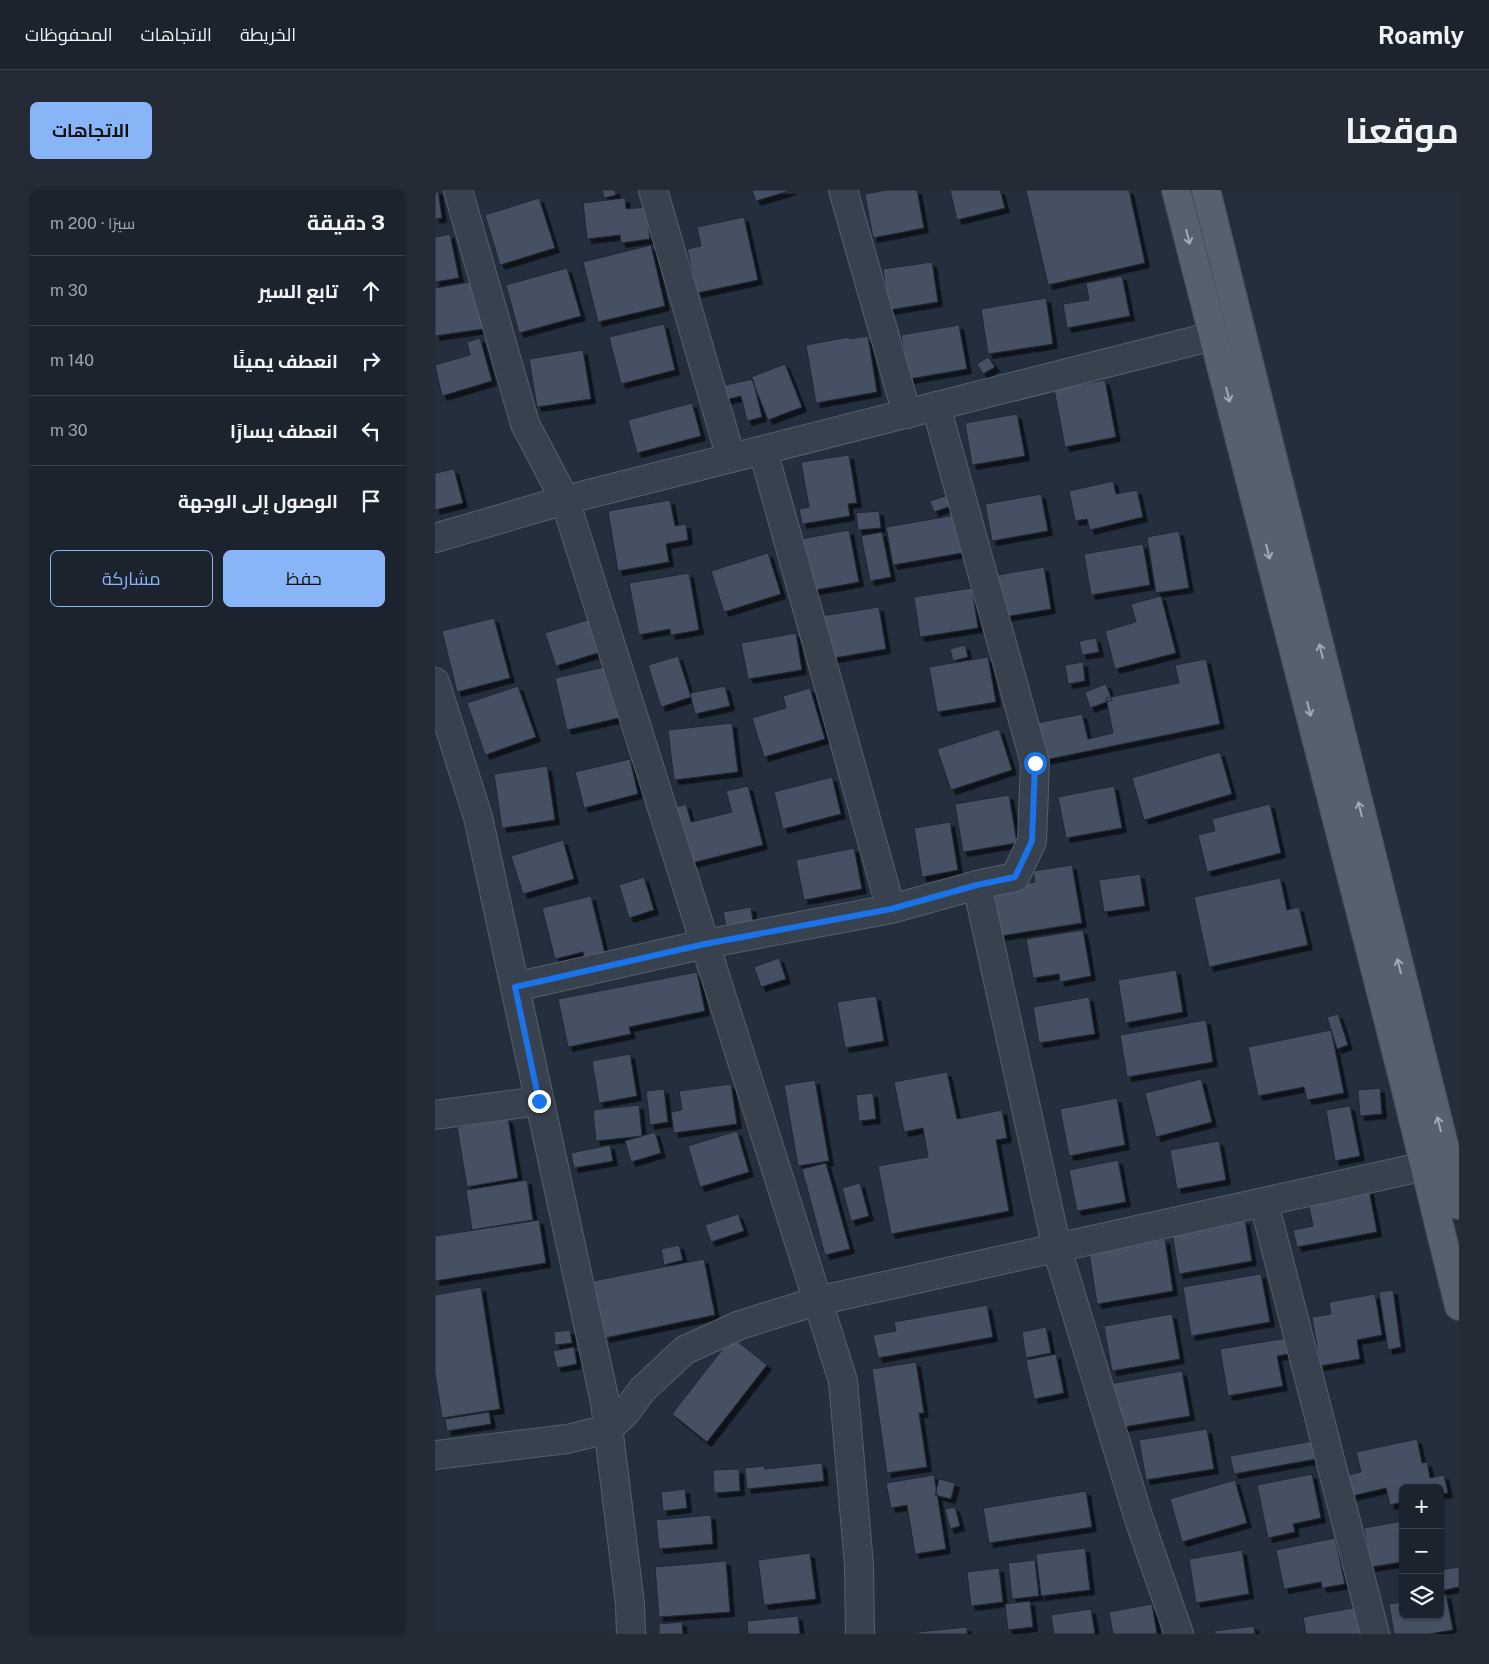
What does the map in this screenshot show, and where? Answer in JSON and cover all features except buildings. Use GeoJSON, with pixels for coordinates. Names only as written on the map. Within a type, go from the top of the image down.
{"type":"FeatureCollection","features":[{"type":"Feature","properties":{"kind":"main road"},"geometry":{"type":"LineString","coordinates":[[1176,190],[1405,1086],[1436,1164],[1459,1205]]}},
{"type":"Feature","properties":{"kind":"main road"},"geometry":{"type":"LineString","coordinates":[[1206,190],[1241,329],[1436,1164],[1459,1306]]}},
{"type":"Feature","properties":{"kind":"street"},"geometry":{"type":"LineString","coordinates":[[458,190],[525,424],[565,500],[843,1380],[859,1565],[860,1634]]}},
{"type":"Feature","properties":{"kind":"street"},"geometry":{"type":"LineString","coordinates":[[653,190],[731,458]]}},
{"type":"Feature","properties":{"kind":"street"},"geometry":{"type":"LineString","coordinates":[[843,190],[907,414]]}},
{"type":"Feature","properties":{"kind":"street"},"geometry":{"type":"LineString","coordinates":[[435,538],[565,500],[1241,329]]}},
{"type":"Feature","properties":{"kind":"street"},"geometry":{"type":"LineString","coordinates":[[515,987],[705,944],[891,909],[977,885],[1015,877],[1032,841],[1035,763],[936,406]]}},
{"type":"Feature","properties":{"kind":"street"},"geometry":{"type":"LineString","coordinates":[[763,450],[891,909]]}},
{"type":"Feature","properties":{"kind":"street"},"geometry":{"type":"LineString","coordinates":[[435,682],[478,817],[603,1392],[630,1604],[631,1634]]}},
{"type":"Feature","properties":{"kind":"street"},"geometry":{"type":"LineString","coordinates":[[977,885],[1057,1249],[1139,1519],[1179,1634]]}},
{"type":"Feature","properties":{"kind":"street"},"geometry":{"type":"LineString","coordinates":[[435,1116],[539,1101]]}},
{"type":"Feature","properties":{"kind":"street"},"geometry":{"type":"LineString","coordinates":[[435,1455],[567,1439],[608,1429],[625,1413],[643,1388],[685,1350],[740,1325],[817,1301],[1436,1164]]}},
{"type":"Feature","properties":{"kind":"street"},"geometry":{"type":"LineString","coordinates":[[1265,1203],[1375,1634]]}},
{"type":"Feature","properties":{"kind":"route"},"geometry":{"type":"LineString","coordinates":[[539,1101],[515,987],[705,944],[891,909],[977,885],[1015,877],[1032,841],[1035,763]]}}]}
